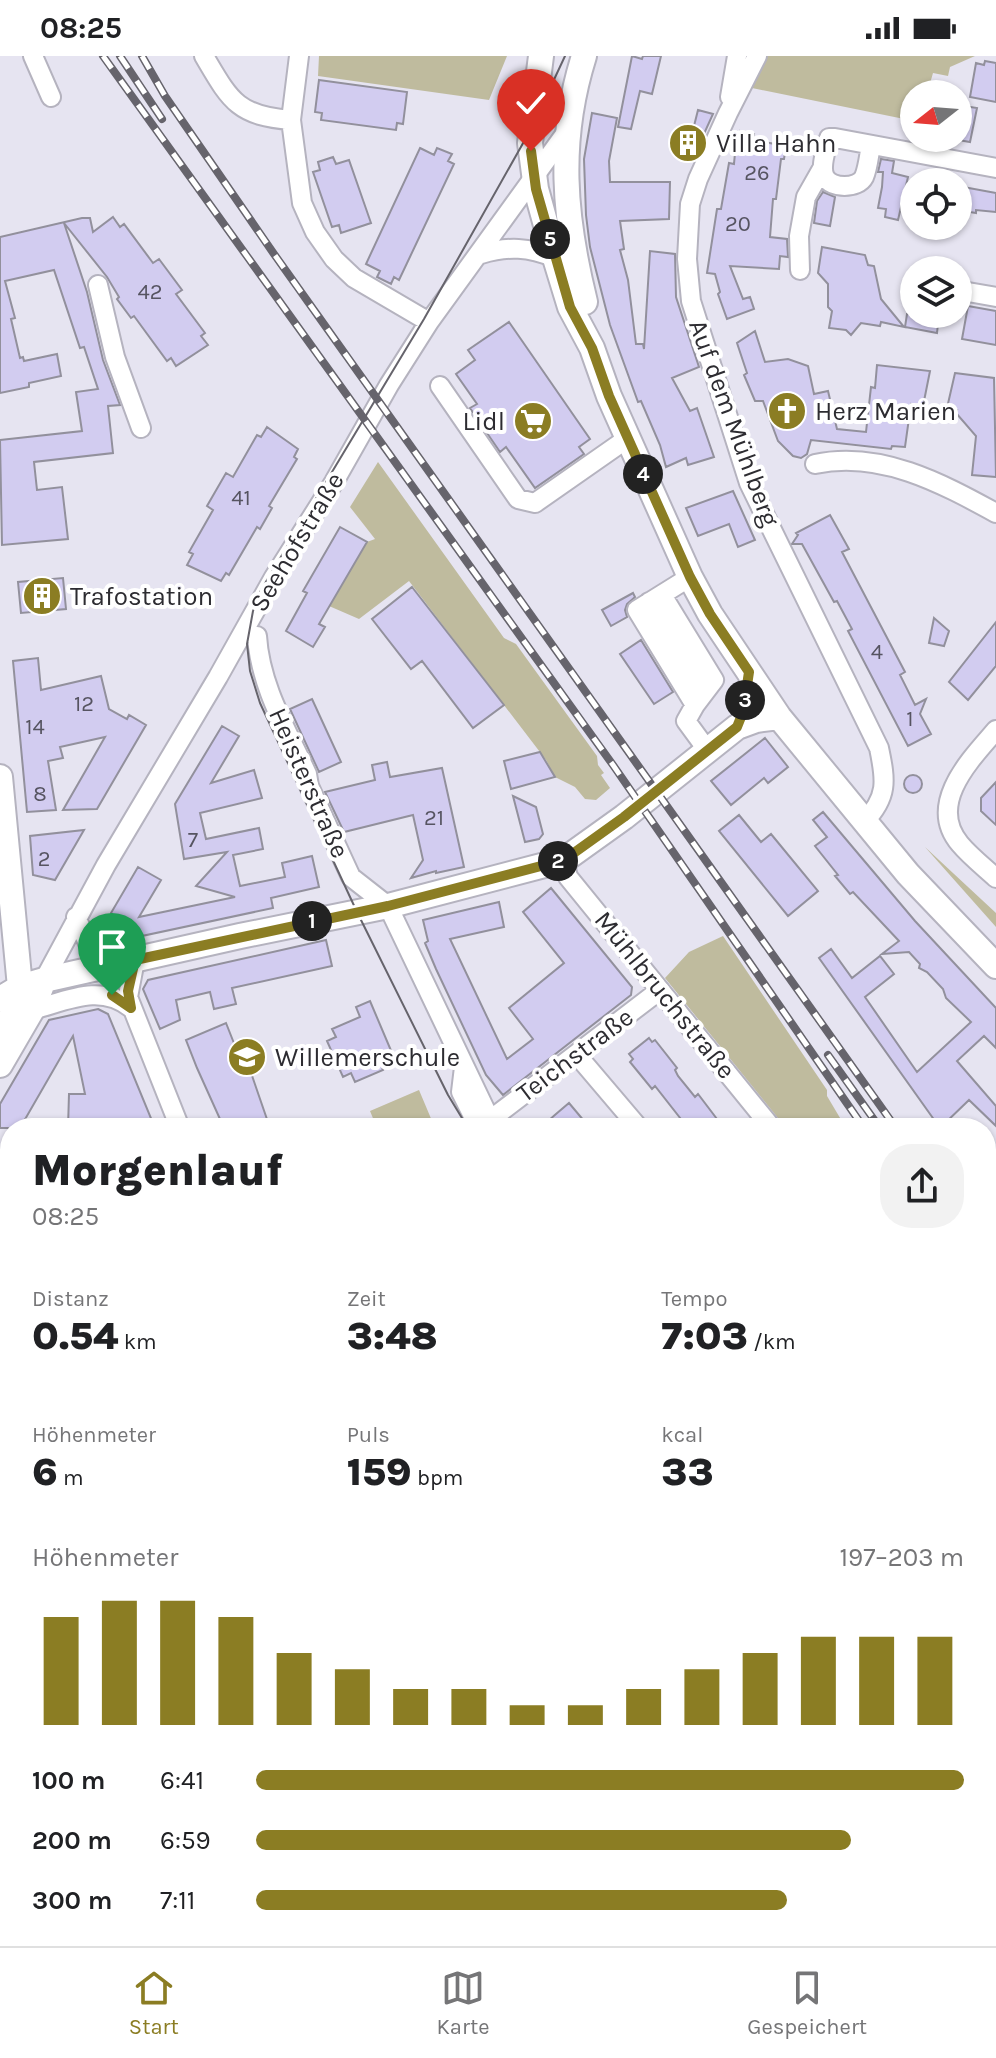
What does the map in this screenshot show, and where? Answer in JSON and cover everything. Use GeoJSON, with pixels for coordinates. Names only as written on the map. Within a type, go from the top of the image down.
{"type":"FeatureCollection","features":[{"type":"Feature","properties":{"kind":"main road"},"geometry":{"type":"LineString","coordinates":[[541,56],[531,129],[534,177],[555,258],[570,307],[592,348],[609,396],[690,577],[710,614],[779,717],[908,874],[996,966]]}},
{"type":"Feature","properties":{"kind":"main road"},"geometry":{"type":"LineString","coordinates":[[584,56],[569,127],[566,162],[570,240],[585,300],[592,348]]}},
{"type":"Feature","properties":{"kind":"main road"},"geometry":{"type":"LineString","coordinates":[[737,727],[743,712],[749,672]]}},
{"type":"Feature","properties":{"kind":"main road"},"geometry":{"type":"LineString","coordinates":[[10,993],[44,980],[388,906],[564,860],[737,727],[756,720],[779,717]]}},
{"type":"Feature","properties":{"kind":"main road"},"geometry":{"type":"LineString","coordinates":[[0,777],[12,1015],[0,1033]]}},
{"type":"Feature","properties":{"kind":"main road","name":"Seehofstraße"},"geometry":{"type":"LineString","coordinates":[[0,1065],[32,1010],[44,980]]}},
{"type":"Feature","properties":{"kind":"street"},"geometry":{"type":"LineString","coordinates":[[33,56],[51,97]]}},
{"type":"Feature","properties":{"kind":"street"},"geometry":{"type":"LineString","coordinates":[[204,56],[236,103],[265,118],[291,120]]}},
{"type":"Feature","properties":{"kind":"street"},"geometry":{"type":"LineString","coordinates":[[299,56],[291,120],[302,203],[315,232],[334,259],[354,278],[429,322]]}},
{"type":"Feature","properties":{"kind":"street"},"geometry":{"type":"LineString","coordinates":[[728,113],[737,56]]}},
{"type":"Feature","properties":{"kind":"street","name":"Auf dem Mühlberg"},"geometry":{"type":"LineString","coordinates":[[757,56],[698,179],[690,204],[687,259],[691,301],[749,483],[879,748],[884,777],[879,806],[864,822]]}},
{"type":"Feature","properties":{"kind":"street","name":"Seehofstraße"},"geometry":{"type":"LineString","coordinates":[[44,980],[76,917],[274,577],[429,322],[481,254],[569,127]]}},
{"type":"Feature","properties":{"kind":"street"},"geometry":{"type":"LineString","coordinates":[[800,270],[799,236],[806,197],[823,167],[829,138],[996,168]]}},
{"type":"Feature","properties":{"kind":"street"},"geometry":{"type":"LineString","coordinates":[[823,167],[824,176],[830,182],[852,186],[859,183],[864,176],[871,145]]}},
{"type":"Feature","properties":{"kind":"street"},"geometry":{"type":"LineString","coordinates":[[481,254],[520,247],[533,248],[555,258]]}},
{"type":"Feature","properties":{"kind":"street"},"geometry":{"type":"LineString","coordinates":[[98,285],[115,357],[141,428]]}},
{"type":"Feature","properties":{"kind":"street"},"geometry":{"type":"LineString","coordinates":[[972,293],[996,297]]}},
{"type":"Feature","properties":{"kind":"street"},"geometry":{"type":"LineString","coordinates":[[440,386],[518,499],[535,503],[628,438]]}},
{"type":"Feature","properties":{"kind":"street"},"geometry":{"type":"LineString","coordinates":[[815,464],[835,460],[887,463],[951,488],[996,513]]}},
{"type":"Feature","properties":{"kind":"street"},"geometry":{"type":"LineString","coordinates":[[690,577],[637,610],[700,698]]}},
{"type":"Feature","properties":{"kind":"street"},"geometry":{"type":"LineString","coordinates":[[656,598],[714,680],[686,721],[708,751]]}},
{"type":"Feature","properties":{"kind":"street","name":"Heisterstraße"},"geometry":{"type":"LineString","coordinates":[[257,636],[262,671],[269,691],[351,877],[388,906],[464,1064],[485,1118]]}},
{"type":"Feature","properties":{"kind":"street"},"geometry":{"type":"LineString","coordinates":[[996,730],[956,779],[949,811],[958,842],[996,878]]}},
{"type":"Feature","properties":{"kind":"street","name":"Mühlbruchstraße"},"geometry":{"type":"LineString","coordinates":[[564,860],[568,877],[764,1118]]}},
{"type":"Feature","properties":{"kind":"street"},"geometry":{"type":"LineString","coordinates":[[76,917],[88,943],[124,962],[131,1008],[176,1118]]}},
{"type":"Feature","properties":{"kind":"street","name":"Teichstraße"},"geometry":{"type":"LineString","coordinates":[[497,1118],[660,990]]}},
{"type":"Feature","properties":{"kind":"street"},"geometry":{"type":"LineString","coordinates":[[32,1010],[101,993],[121,999],[131,1008]]}},
{"type":"Feature","properties":{"kind":"street"},"geometry":{"type":"LineString","coordinates":[[577,1055],[631,1118]]}},
{"type":"Feature","properties":{"kind":"shaded area"},"geometry":{"type":"Polygon","coordinates":[[[319,56],[507,56],[489,100],[318,76],[319,56]]]}},
{"type":"Feature","properties":{"kind":"shaded area"},"geometry":{"type":"Polygon","coordinates":[[[767,56],[975,56],[950,67],[948,76],[933,73],[931,80],[900,80],[900,118],[752,88],[767,56]]]}},
{"type":"Feature","properties":{"kind":"shaded area"},"geometry":{"type":"Polygon","coordinates":[[[378,462],[504,638],[516,644],[597,756],[598,765],[604,773],[601,775],[610,788],[596,800],[585,799],[575,787],[555,777],[546,760],[409,581],[359,619],[329,606],[367,542],[375,539],[350,507],[378,462]]]}},
{"type":"Feature","properties":{"kind":"shaded area"},"geometry":{"type":"Polygon","coordinates":[[[925,847],[996,913],[996,927],[925,847]]]}},
{"type":"Feature","properties":{"kind":"shaded area"},"geometry":{"type":"Polygon","coordinates":[[[723,936],[827,1090],[827,1096],[840,1118],[778,1118],[665,978],[689,952],[723,936]]]}},
{"type":"Feature","properties":{"kind":"shaded area"},"geometry":{"type":"Polygon","coordinates":[[[419,1090],[431,1118],[373,1118],[370,1111],[419,1090]]]}},
{"type":"Feature","properties":{"kind":"building"},"geometry":{"type":"Polygon","coordinates":[[[632,56],[642,59],[643,56],[661,56],[652,94],[640,91],[631,129],[618,127],[632,56]]]}},
{"type":"Feature","properties":{"kind":"building"},"geometry":{"type":"Polygon","coordinates":[[[985,61],[996,63],[996,102],[972,97],[976,63],[984,65],[985,61]]]}},
{"type":"Feature","properties":{"kind":"building"},"geometry":{"type":"Polygon","coordinates":[[[319,80],[407,92],[403,124],[397,123],[396,130],[321,120],[322,113],[315,112],[319,80]]]}},
{"type":"Feature","properties":{"kind":"building"},"geometry":{"type":"Polygon","coordinates":[[[972,107],[977,108],[972,132],[972,107]]]}},
{"type":"Feature","properties":{"kind":"building","name":"Villa Hahn"},"geometry":{"type":"Polygon","coordinates":[[[698,110],[713,114],[693,158],[673,153],[681,127],[693,130],[698,110]]]}},
{"type":"Feature","properties":{"kind":"building"},"geometry":{"type":"Polygon","coordinates":[[[592,113],[617,118],[609,161],[610,182],[670,182],[669,219],[620,221],[624,249],[620,250],[628,280],[636,344],[643,344],[644,349],[650,251],[675,254],[676,297],[699,367],[672,378],[690,411],[697,408],[714,457],[688,465],[686,458],[666,467],[660,445],[641,401],[638,402],[610,325],[590,247],[586,215],[584,159],[592,113]]]}},
{"type":"Feature","properties":{"kind":"building"},"geometry":{"type":"Polygon","coordinates":[[[740,131],[754,134],[753,140],[786,146],[784,159],[781,159],[776,199],[773,199],[770,237],[787,239],[788,257],[780,256],[779,269],[730,266],[743,299],[750,297],[754,309],[727,319],[715,274],[707,273],[717,209],[721,209],[729,163],[734,164],[740,131]]]}},
{"type":"Feature","properties":{"kind":"building"},"geometry":{"type":"Polygon","coordinates":[[[420,148],[434,155],[437,148],[452,154],[448,161],[454,164],[399,280],[394,277],[391,284],[377,277],[380,271],[366,264],[420,148]]]}},
{"type":"Feature","properties":{"kind":"building"},"geometry":{"type":"Polygon","coordinates":[[[333,157],[336,164],[349,160],[371,223],[341,233],[339,225],[332,227],[313,172],[320,170],[318,162],[333,157]]]}},
{"type":"Feature","properties":{"kind":"building"},"geometry":{"type":"Polygon","coordinates":[[[881,159],[894,161],[892,173],[900,175],[898,220],[885,217],[886,209],[878,208],[883,172],[878,172],[881,159]]]}},
{"type":"Feature","properties":{"kind":"building"},"geometry":{"type":"Polygon","coordinates":[[[972,189],[996,193],[996,212],[976,210],[976,213],[972,212],[972,189]]]}},
{"type":"Feature","properties":{"kind":"building"},"geometry":{"type":"Polygon","coordinates":[[[823,192],[835,197],[830,226],[814,223],[817,201],[823,192]]]}},
{"type":"Feature","properties":{"kind":"building"},"geometry":{"type":"Polygon","coordinates":[[[113,217],[120,227],[124,224],[153,263],[159,259],[182,290],[176,294],[205,333],[201,336],[208,345],[176,366],[171,358],[167,361],[134,316],[131,318],[117,299],[119,297],[107,277],[64,223],[87,292],[103,360],[120,405],[108,406],[113,453],[34,462],[37,490],[62,487],[68,539],[2,545],[0,440],[82,431],[76,392],[98,389],[84,347],[80,348],[54,270],[5,281],[15,318],[11,319],[20,358],[23,357],[24,361],[57,354],[61,376],[0,393],[0,237],[82,218],[90,218],[93,232],[113,217]]]}},
{"type":"Feature","properties":{"kind":"building"},"geometry":{"type":"Polygon","coordinates":[[[822,247],[865,255],[868,265],[874,266],[881,299],[900,326],[881,322],[880,326],[861,323],[851,335],[846,330],[829,328],[832,311],[828,307],[828,284],[818,273],[822,247]]]}},
{"type":"Feature","properties":{"kind":"building"},"geometry":{"type":"Polygon","coordinates":[[[972,307],[996,311],[996,345],[962,339],[964,328],[972,328],[972,307]]]}},
{"type":"Feature","properties":{"kind":"building","name":"Lidl"},"geometry":{"type":"Polygon","coordinates":[[[509,322],[590,439],[579,447],[584,454],[535,488],[506,447],[500,452],[470,408],[477,404],[456,374],[475,360],[468,350],[509,322]]]}},
{"type":"Feature","properties":{"kind":"building"},"geometry":{"type":"Polygon","coordinates":[[[910,328],[938,328],[937,333],[910,328]]]}},
{"type":"Feature","properties":{"kind":"building"},"geometry":{"type":"Polygon","coordinates":[[[755,331],[765,362],[788,359],[808,366],[814,394],[828,391],[837,429],[866,432],[877,365],[930,371],[923,406],[911,404],[905,447],[892,446],[891,449],[811,440],[807,454],[801,458],[793,456],[778,441],[763,401],[755,401],[744,375],[747,373],[737,343],[755,331]]]}},
{"type":"Feature","properties":{"kind":"building"},"geometry":{"type":"Polygon","coordinates":[[[955,373],[994,378],[996,477],[972,475],[976,436],[956,413],[957,410],[947,408],[955,373]]]}},
{"type":"Feature","properties":{"kind":"building"},"geometry":{"type":"Polygon","coordinates":[[[267,427],[298,449],[294,457],[297,459],[269,506],[272,508],[260,529],[257,527],[229,575],[226,573],[221,581],[187,565],[193,554],[189,552],[213,510],[207,506],[226,473],[233,477],[257,435],[261,437],[267,427]]]}},
{"type":"Feature","properties":{"kind":"building"},"geometry":{"type":"Polygon","coordinates":[[[733,491],[755,540],[738,547],[729,524],[698,536],[686,508],[733,491]]]}},
{"type":"Feature","properties":{"kind":"building"},"geometry":{"type":"Polygon","coordinates":[[[830,515],[849,549],[842,552],[905,672],[900,675],[915,705],[926,699],[920,714],[931,734],[908,746],[848,631],[852,629],[837,601],[834,602],[802,544],[792,544],[798,535],[796,533],[830,515]]]}},
{"type":"Feature","properties":{"kind":"building"},"geometry":{"type":"Polygon","coordinates":[[[340,527],[367,542],[319,624],[325,627],[313,647],[286,631],[307,593],[303,591],[340,527]]]}},
{"type":"Feature","properties":{"kind":"building","name":"Trafostation"},"geometry":{"type":"Polygon","coordinates":[[[63,578],[66,609],[21,613],[18,582],[63,578]]]}},
{"type":"Feature","properties":{"kind":"building"},"geometry":{"type":"Polygon","coordinates":[[[412,587],[504,705],[473,728],[422,661],[411,669],[372,619],[412,587]]]}},
{"type":"Feature","properties":{"kind":"building"},"geometry":{"type":"Polygon","coordinates":[[[633,593],[635,597],[625,610],[627,617],[611,626],[602,610],[633,593]]]}},
{"type":"Feature","properties":{"kind":"building"},"geometry":{"type":"Polygon","coordinates":[[[934,618],[949,631],[944,646],[929,643],[934,618]]]}},
{"type":"Feature","properties":{"kind":"building"},"geometry":{"type":"Polygon","coordinates":[[[996,622],[996,666],[968,700],[949,682],[996,622]]]}},
{"type":"Feature","properties":{"kind":"building"},"geometry":{"type":"Polygon","coordinates":[[[641,640],[673,692],[654,704],[620,654],[641,640]]]}},
{"type":"Feature","properties":{"kind":"building"},"geometry":{"type":"Polygon","coordinates":[[[38,658],[41,690],[101,676],[109,709],[127,719],[129,715],[146,725],[97,809],[63,810],[105,737],[60,747],[63,758],[48,761],[56,810],[27,812],[13,661],[38,658]]]}},
{"type":"Feature","properties":{"kind":"building"},"geometry":{"type":"Polygon","coordinates":[[[312,699],[341,762],[319,772],[290,709],[312,699]]]}},
{"type":"Feature","properties":{"kind":"building"},"geometry":{"type":"Polygon","coordinates":[[[222,726],[239,736],[211,783],[254,770],[262,798],[200,813],[206,839],[259,828],[263,849],[233,855],[240,886],[285,877],[282,863],[312,856],[319,887],[271,898],[273,908],[123,940],[111,913],[138,867],[161,880],[139,917],[235,897],[196,886],[227,852],[184,859],[175,804],[222,726]]]}},
{"type":"Feature","properties":{"kind":"building"},"geometry":{"type":"Polygon","coordinates":[[[765,738],[788,767],[768,783],[764,778],[731,805],[711,781],[765,738]]]}},
{"type":"Feature","properties":{"kind":"building"},"geometry":{"type":"Polygon","coordinates":[[[540,752],[555,777],[511,789],[504,761],[540,752]]]}},
{"type":"Feature","properties":{"kind":"building"},"geometry":{"type":"Polygon","coordinates":[[[387,762],[390,777],[442,768],[464,867],[411,878],[423,860],[413,815],[344,832],[325,792],[375,780],[372,765],[387,762]]]}},
{"type":"Feature","properties":{"kind":"building"},"geometry":{"type":"Polygon","coordinates":[[[909,775],[917,775],[922,784],[920,791],[909,793],[904,788],[904,780],[909,775]]]}},
{"type":"Feature","properties":{"kind":"building"},"geometry":{"type":"Polygon","coordinates":[[[996,782],[996,825],[981,811],[981,798],[996,782]]]}},
{"type":"Feature","properties":{"kind":"building"},"geometry":{"type":"Polygon","coordinates":[[[513,796],[536,807],[543,834],[539,839],[525,842],[513,796]]]}},
{"type":"Feature","properties":{"kind":"building"},"geometry":{"type":"Polygon","coordinates":[[[823,812],[915,921],[996,1008],[996,1048],[984,1036],[957,1061],[996,1106],[996,1118],[988,1118],[969,1100],[950,1118],[933,1118],[819,958],[831,949],[852,978],[880,956],[894,974],[865,997],[917,1072],[971,1022],[946,998],[943,989],[927,972],[919,968],[920,964],[909,952],[882,954],[899,941],[835,876],[838,875],[815,846],[827,837],[813,820],[823,812]]]}},
{"type":"Feature","properties":{"kind":"building"},"geometry":{"type":"Polygon","coordinates":[[[739,815],[761,842],[771,834],[818,891],[788,916],[719,831],[739,815]]]}},
{"type":"Feature","properties":{"kind":"building"},"geometry":{"type":"Polygon","coordinates":[[[84,830],[55,880],[33,875],[30,836],[84,830]]]}},
{"type":"Feature","properties":{"kind":"building"},"geometry":{"type":"Polygon","coordinates":[[[551,888],[632,987],[631,995],[503,1095],[486,1075],[436,969],[425,943],[428,941],[423,920],[499,902],[504,927],[450,939],[507,1059],[533,1039],[509,1008],[564,963],[523,912],[551,888]]]}},
{"type":"Feature","properties":{"kind":"building"},"geometry":{"type":"Polygon","coordinates":[[[326,940],[332,966],[232,988],[236,1004],[214,1009],[210,992],[176,1000],[180,1020],[160,1029],[143,989],[148,980],[326,940]]]}},
{"type":"Feature","properties":{"kind":"building"},"geometry":{"type":"Polygon","coordinates":[[[370,1001],[395,1060],[381,1065],[383,1070],[355,1082],[351,1073],[343,1077],[327,1041],[336,1037],[332,1029],[360,1017],[356,1007],[370,1001]]]}},
{"type":"Feature","properties":{"kind":"building"},"geometry":{"type":"Polygon","coordinates":[[[98,1009],[108,1014],[151,1118],[68,1118],[69,1094],[85,1094],[73,1036],[26,1118],[0,1118],[0,1104],[49,1020],[98,1009]]]}},
{"type":"Feature","properties":{"kind":"building"},"geometry":{"type":"Polygon","coordinates":[[[226,1023],[243,1066],[248,1064],[267,1118],[220,1118],[186,1040],[226,1023]]]}},
{"type":"Feature","properties":{"kind":"building"},"geometry":{"type":"Polygon","coordinates":[[[649,1038],[652,1042],[655,1040],[677,1068],[678,1076],[695,1097],[698,1094],[716,1118],[680,1118],[655,1086],[652,1089],[630,1062],[633,1059],[629,1054],[649,1038]]]}},
{"type":"Feature","properties":{"kind":"building"},"geometry":{"type":"Polygon","coordinates":[[[569,1103],[582,1118],[551,1118],[569,1103]]]}},
{"type":"Feature","properties":{"kind":"tram line"},"geometry":{"type":"LineString","coordinates":[[462,1118],[357,912],[260,703],[250,671],[247,644],[253,611],[261,590],[424,319],[531,129],[565,56]]}},
{"type":"Feature","properties":{"kind":"railway"},"geometry":{"type":"LineString","coordinates":[[103,56],[613,765],[857,1118]]}},
{"type":"Feature","properties":{"kind":"railway"},"geometry":{"type":"LineString","coordinates":[[120,56],[162,119]]}},
{"type":"Feature","properties":{"kind":"railway"},"geometry":{"type":"LineString","coordinates":[[142,56],[165,96],[274,254],[889,1118]]}},
{"type":"Feature","properties":{"kind":"railway"},"geometry":{"type":"LineString","coordinates":[[828,1055],[873,1118]]}},
{"type":"Feature","properties":{"kind":"place","name":"Villa Hahn"},"geometry":{"type":"Point","coordinates":[688,143]}},
{"type":"Feature","properties":{"kind":"place","name":"Herz Marien"},"geometry":{"type":"Point","coordinates":[787,411]}},
{"type":"Feature","properties":{"kind":"place","name":"Lidl"},"geometry":{"type":"Point","coordinates":[533,421]}},
{"type":"Feature","properties":{"kind":"place","name":"Trafostation"},"geometry":{"type":"Point","coordinates":[42,596]}},
{"type":"Feature","properties":{"kind":"place","name":"Willemerschule"},"geometry":{"type":"Point","coordinates":[247,1057]}},
{"type":"Feature","properties":{"kind":"route"},"geometry":{"type":"LineString","coordinates":[[112,995],[131,1008],[128,991],[135,960],[388,906],[564,860],[624,817],[737,727],[743,712],[749,672],[710,614],[690,577],[609,396],[592,348],[570,307],[536,189],[531,151]]}}]}
